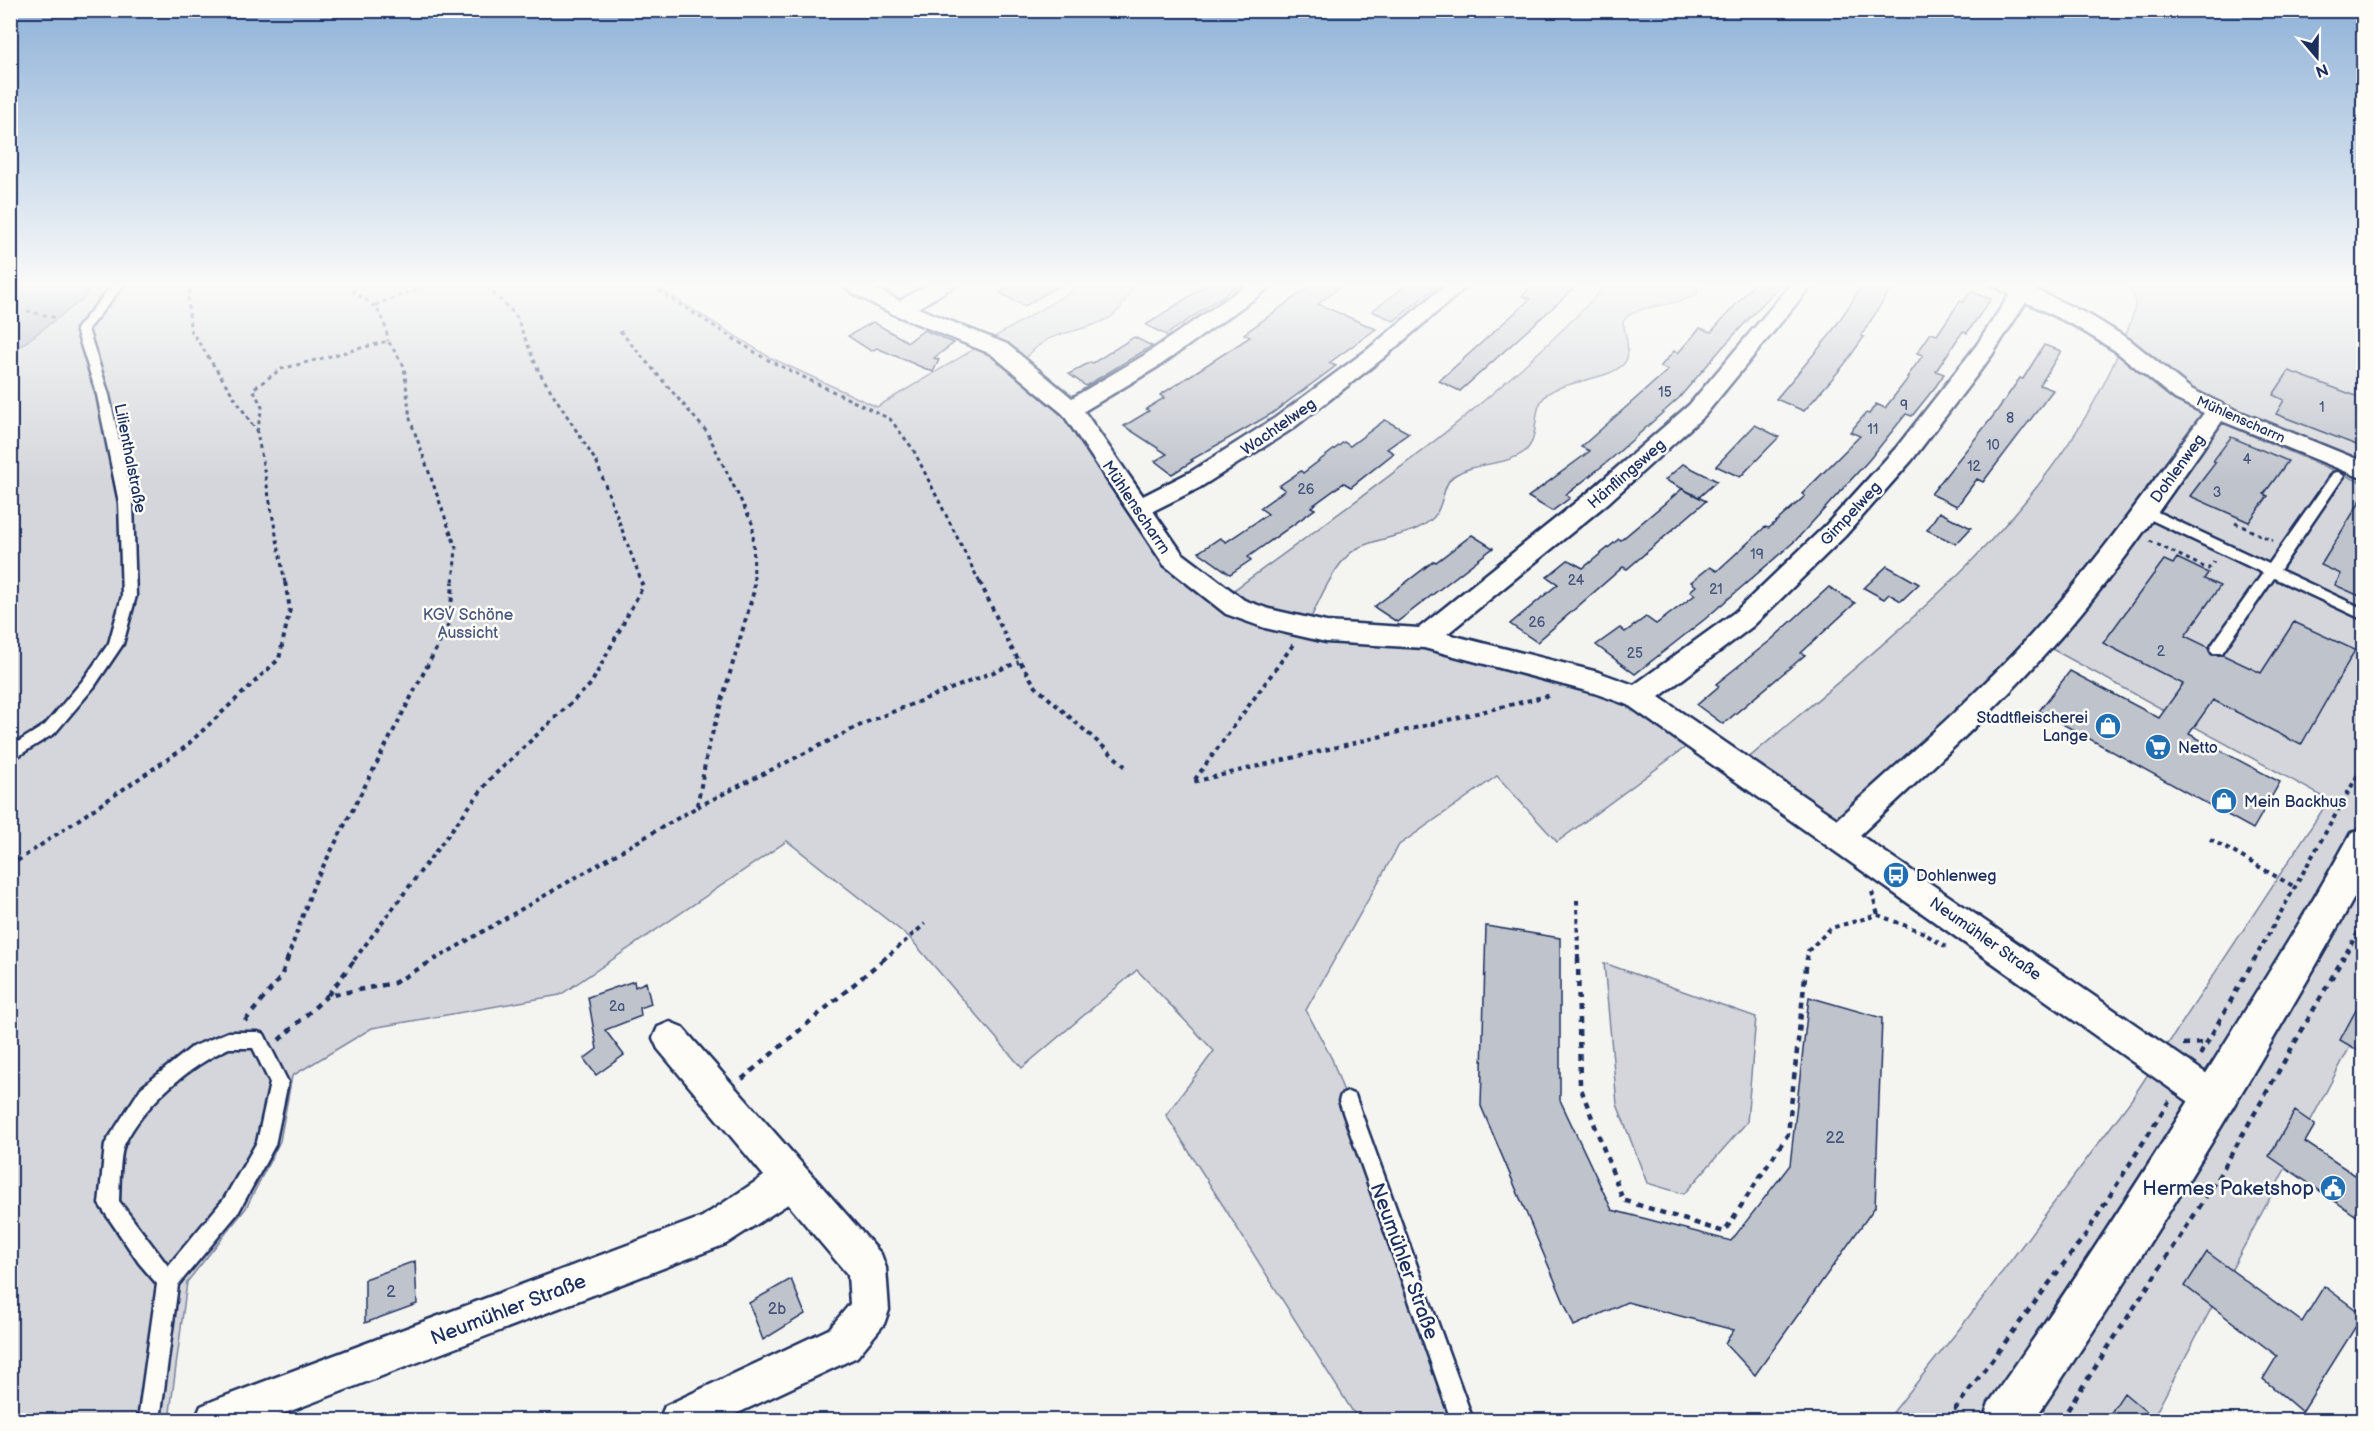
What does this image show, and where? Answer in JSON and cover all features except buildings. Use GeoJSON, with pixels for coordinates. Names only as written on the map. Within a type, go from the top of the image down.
{"type":"FeatureCollection","features":[{"type":"Feature","properties":{"kind":"street","name":"Mühlenscharrn"},"geometry":{"type":"LineString","coordinates":[[998,349],[1071,409],[1173,559],[1234,607],[1326,632],[1424,638],[1598,683],[1638,697]]}},
{"type":"Feature","properties":{"kind":"street"},"geometry":{"type":"LineString","coordinates":[[1071,409],[1170,349]]}},
{"type":"Feature","properties":{"kind":"street","name":"Wachtelweg"},"geometry":{"type":"LineString","coordinates":[[1139,507],[1161,499],[1257,443],[1384,349]]}},
{"type":"Feature","properties":{"kind":"street","name":"Hänflingsweg"},"geometry":{"type":"LineString","coordinates":[[1424,638],[1599,497],[1698,410],[1749,349]]}},
{"type":"Feature","properties":{"kind":"street","name":"Gimpelweg"},"geometry":{"type":"LineString","coordinates":[[1638,697],[1744,619],[1836,530],[1904,454],[1985,349]]}},
{"type":"Feature","properties":{"kind":"street","name":"Mühlenscharrn"},"geometry":{"type":"LineString","coordinates":[[2127,349],[2183,394],[2218,411],[2364,471]]}},
{"type":"Feature","properties":{"kind":"street","name":"Dohlenweg"},"geometry":{"type":"LineString","coordinates":[[1839,836],[1954,730],[2040,643],[2138,522],[2218,411]]}},
{"type":"Feature","properties":{"kind":"street","name":"Neumühler Straße"},"geometry":{"type":"LineString","coordinates":[[1638,697],[2214,1099]]}},
{"type":"Feature","properties":{"kind":"street"},"geometry":{"type":"LineString","coordinates":[[2006,1420],[2039,1373],[2214,1099],[2364,844]]}},
{"type":"Feature","properties":{"kind":"street"},"geometry":{"type":"LineString","coordinates":[[670,1038],[867,1268],[870,1310],[843,1343],[679,1420]]}},
{"type":"Feature","properties":{"kind":"street","name":"Neumühler Straße"},"geometry":{"type":"LineString","coordinates":[[215,1420],[713,1231],[791,1180]]}},
{"type":"Feature","properties":{"kind":"lane","name":"Lilienthalstraße"},"geometry":{"type":"LineString","coordinates":[[10,755],[50,729],[89,682],[116,644],[129,596],[126,503],[103,395],[88,349]]}},
{"type":"Feature","properties":{"kind":"lane"},"geometry":{"type":"LineString","coordinates":[[2217,649],[2338,476]]}},
{"type":"Feature","properties":{"kind":"lane"},"geometry":{"type":"LineString","coordinates":[[2138,522],[2224,549],[2364,615]]}},
{"type":"Feature","properties":{"kind":"lane"},"geometry":{"type":"LineString","coordinates":[[149,1420],[168,1281],[231,1206],[266,1145],[279,1082],[258,1040],[228,1040],[198,1053],[148,1094],[114,1144],[109,1204],[146,1256],[168,1281]]}},
{"type":"Feature","properties":{"kind":"lane","name":"Neumühler Straße"},"geometry":{"type":"LineString","coordinates":[[1348,1101],[1462,1420]]}},
{"type":"Feature","properties":{"kind":"path"},"geometry":{"type":"LineString","coordinates":[[203,349],[257,432]]}},
{"type":"Feature","properties":{"kind":"path"},"geometry":{"type":"LineString","coordinates":[[10,866],[184,748],[279,659],[290,609],[257,432],[262,407],[254,389],[281,369],[358,349]]}},
{"type":"Feature","properties":{"kind":"path"},"geometry":{"type":"LineString","coordinates":[[228,1040],[281,977],[314,884],[450,622],[456,548],[410,419],[404,366],[393,349]]}},
{"type":"Feature","properties":{"kind":"path"},"geometry":{"type":"LineString","coordinates":[[265,1054],[327,996],[490,779],[591,684],[643,586],[597,463],[539,372],[529,349]]}},
{"type":"Feature","properties":{"kind":"path"},"geometry":{"type":"LineString","coordinates":[[635,349],[707,432],[753,525],[754,591],[708,748],[697,807]]}},
{"type":"Feature","properties":{"kind":"path"},"geometry":{"type":"LineString","coordinates":[[750,349],[890,419],[913,449],[1019,662],[1036,687],[1127,768]]}},
{"type":"Feature","properties":{"kind":"path"},"geometry":{"type":"LineString","coordinates":[[2138,522],[2208,569],[2224,549]]}},
{"type":"Feature","properties":{"kind":"path"},"geometry":{"type":"LineString","coordinates":[[2235,523],[2287,548]]}},
{"type":"Feature","properties":{"kind":"path"},"geometry":{"type":"LineString","coordinates":[[1306,627],[1193,782],[1552,694]]}},
{"type":"Feature","properties":{"kind":"path"},"geometry":{"type":"LineString","coordinates":[[327,996],[394,983],[697,807],[867,722],[1019,662]]}},
{"type":"Feature","properties":{"kind":"path"},"geometry":{"type":"LineString","coordinates":[[2210,839],[2293,886]]}},
{"type":"Feature","properties":{"kind":"path"},"geometry":{"type":"LineString","coordinates":[[1577,900],[1580,1086],[1623,1200],[1724,1232],[1788,1134],[1808,951],[1831,928],[1878,915],[1922,932],[1952,952]]}},
{"type":"Feature","properties":{"kind":"path"},"geometry":{"type":"LineString","coordinates":[[2061,1420],[2215,1183],[2364,922]]}},
{"type":"Feature","properties":{"kind":"path"},"geometry":{"type":"LineString","coordinates":[[721,1096],[925,924]]}},
{"type":"Feature","properties":{"kind":"path"},"geometry":{"type":"LineString","coordinates":[[10,1023],[20,1020]]}},
{"type":"Feature","properties":{"kind":"path"},"geometry":{"type":"LineString","coordinates":[[2161,1092],[2171,1098]]}},
{"type":"Feature","properties":{"kind":"green space","name":"KGV Schöne Aussicht"},"geometry":{"type":"Polygon","coordinates":[[[17,349],[756,349],[877,407],[975,349],[1036,349],[1020,366],[1071,409],[1139,507],[1223,598],[1424,449],[1473,410],[1542,349],[1628,349],[1627,358],[1623,365],[1615,370],[1558,388],[1543,398],[1537,413],[1533,438],[1530,446],[1524,452],[1508,460],[1472,468],[1455,475],[1447,484],[1440,507],[1433,518],[1407,533],[1367,544],[1350,554],[1328,583],[1307,627],[1424,638],[1598,683],[1698,738],[1557,842],[1497,776],[1399,845],[1306,1010],[1332,1059],[1462,1420],[1358,1420],[1166,1115],[1214,1051],[1137,970],[1022,1068],[909,937],[787,841],[560,995],[372,1028],[292,1076],[280,1141],[246,1208],[187,1282],[169,1420],[11,1420],[11,353],[17,349]]]}},
{"type":"Feature","properties":{"kind":"green space"},"geometry":{"type":"Polygon","coordinates":[[[2120,349],[2363,349],[2363,471],[2218,411],[2213,419],[2363,483],[2363,1022],[2152,1420],[1887,1420],[1964,1323],[2131,1100],[2329,800],[2041,643],[1849,828],[1739,766],[1896,632],[1996,535],[2041,482],[2080,427],[2120,349]]]}},
{"type":"Feature","properties":{"kind":"green space"},"geometry":{"type":"Polygon","coordinates":[[[1604,963],[1756,1017],[1747,1122],[1684,1194],[1647,1183],[1617,1104],[1604,963]]]}},
{"type":"Feature","properties":{"kind":"place","name":"Stadtfleischerei Lange"},"geometry":{"type":"Point","coordinates":[2108,726]}},
{"type":"Feature","properties":{"kind":"place","name":"Netto"},"geometry":{"type":"Point","coordinates":[2158,747]}},
{"type":"Feature","properties":{"kind":"place","name":"Mein Backhus"},"geometry":{"type":"Point","coordinates":[2224,801]}},
{"type":"Feature","properties":{"kind":"place","name":"Dohlenweg"},"geometry":{"type":"Point","coordinates":[1896,875]}},
{"type":"Feature","properties":{"kind":"place","name":"Hermes Paketshop"},"geometry":{"type":"Point","coordinates":[2333,1188]}}]}
